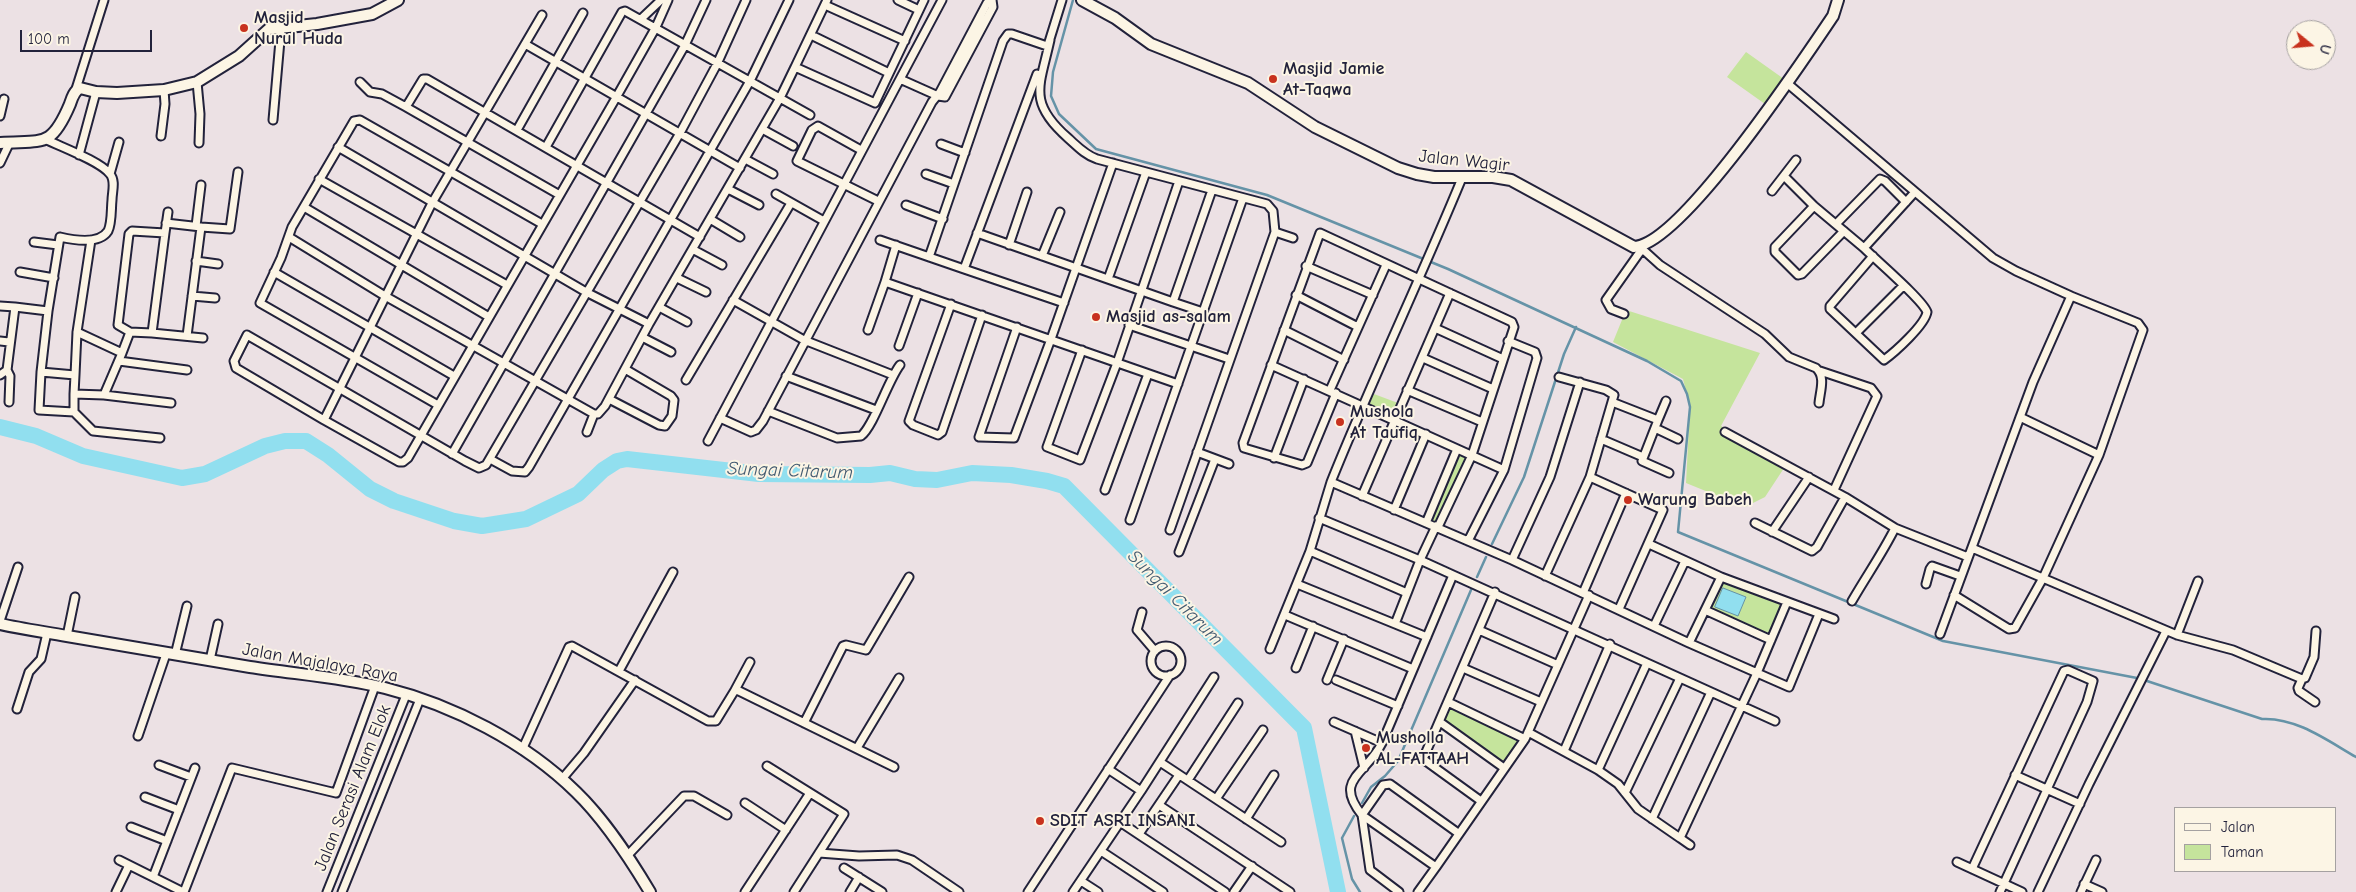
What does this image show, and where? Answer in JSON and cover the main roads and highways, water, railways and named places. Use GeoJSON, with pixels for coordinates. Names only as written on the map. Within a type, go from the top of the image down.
{"type":"FeatureCollection","features":[{"type":"Feature","properties":{"kind":"water"},"geometry":{"type":"Polygon","coordinates":[[[1723,588],[1746,597],[1738,616],[1715,607],[1723,588]]]}},
{"type":"Feature","properties":{"kind":"waterway"},"geometry":{"type":"LineString","coordinates":[[1073,0],[1053,72],[1051,96],[1059,114],[1096,149],[1267,195],[1448,269],[1647,361],[1681,381],[1690,407],[1678,532],[1943,641],[2137,678]]}},
{"type":"Feature","properties":{"kind":"waterway"},"geometry":{"type":"LineString","coordinates":[[1492,544],[1524,477],[1564,354],[1576,327]]}},
{"type":"Feature","properties":{"kind":"waterway","name":"Sungai Citarum"},"geometry":{"type":"LineString","coordinates":[[0,427],[36,436],[83,456],[182,478],[205,474],[265,446],[285,441],[306,441],[328,455],[370,489],[394,501],[454,521],[482,526],[526,519],[578,494],[603,470],[617,461],[627,459],[759,474],[870,475],[890,473],[915,479],[937,480],[972,473],[1011,475],[1064,486],[1304,728],[1338,892]]}},
{"type":"Feature","properties":{"kind":"waterway"},"geometry":{"type":"LineString","coordinates":[[1477,577],[1486,557]]}},
{"type":"Feature","properties":{"kind":"waterway"},"geometry":{"type":"LineString","coordinates":[[1362,803],[1371,787],[1385,776],[1398,761],[1471,590]]}},
{"type":"Feature","properties":{"kind":"waterway"},"geometry":{"type":"LineString","coordinates":[[2147,681],[2262,719],[2275,719],[2299,726],[2323,737],[2356,757]]}},
{"type":"Feature","properties":{"kind":"waterway"},"geometry":{"type":"LineString","coordinates":[[1354,816],[1342,838],[1352,879],[1360,892]]}},
{"type":"Feature","properties":{"kind":"place","name":"Masjid Nurul Huda"},"geometry":{"type":"Point","coordinates":[244,28]}},
{"type":"Feature","properties":{"kind":"place","name":"Masjid Jamie At-Taqwa"},"geometry":{"type":"Point","coordinates":[1273,79]}},
{"type":"Feature","properties":{"kind":"place","name":"Masjid as-salam"},"geometry":{"type":"Point","coordinates":[1096,317]}},
{"type":"Feature","properties":{"kind":"place","name":"Mushola At Taufiq"},"geometry":{"type":"Point","coordinates":[1340,422]}},
{"type":"Feature","properties":{"kind":"place","name":"Warung Babeh"},"geometry":{"type":"Point","coordinates":[1628,500]}},
{"type":"Feature","properties":{"kind":"place","name":"Musholla AL-FATTAAH"},"geometry":{"type":"Point","coordinates":[1366,748]}},
{"type":"Feature","properties":{"kind":"place","name":"SDIT ASRI INSANI"},"geometry":{"type":"Point","coordinates":[1040,821]}}]}
